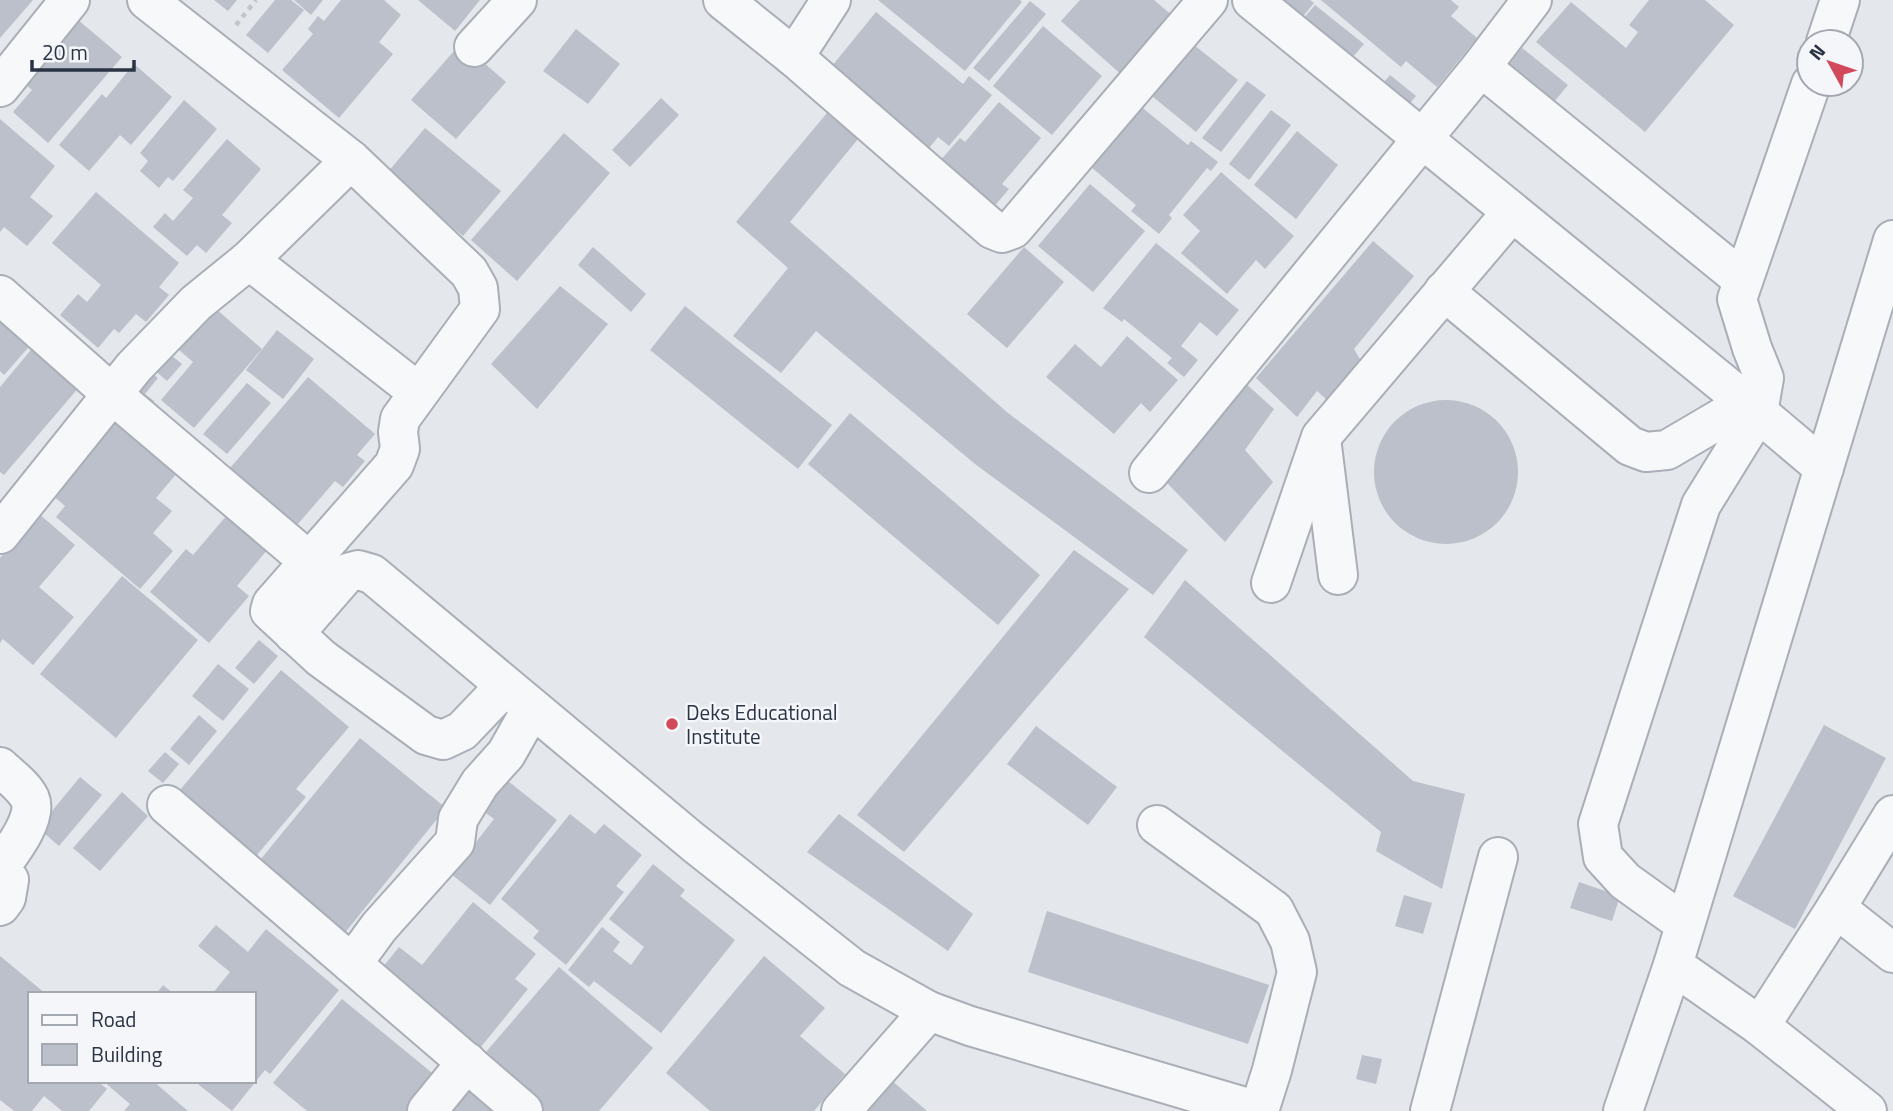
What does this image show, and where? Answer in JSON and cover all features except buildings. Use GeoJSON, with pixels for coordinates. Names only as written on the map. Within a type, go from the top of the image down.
{"type":"FeatureCollection","features":[{"type":"Feature","properties":{"kind":"street"},"geometry":{"type":"LineString","coordinates":[[0,87],[70,0]]}},
{"type":"Feature","properties":{"kind":"street"},"geometry":{"type":"LineString","coordinates":[[147,0],[351,160],[469,272],[478,288],[480,309],[400,419],[400,449],[394,465],[272,604],[270,611],[321,658],[426,735],[443,740],[462,732],[519,697]]}},
{"type":"Feature","properties":{"kind":"street"},"geometry":{"type":"LineString","coordinates":[[474,47],[517,0]]}},
{"type":"Feature","properties":{"kind":"street"},"geometry":{"type":"LineString","coordinates":[[723,0],[794,57],[992,229],[1002,233],[1013,229],[1208,0]]}},
{"type":"Feature","properties":{"kind":"street"},"geometry":{"type":"LineString","coordinates":[[794,57],[831,0]]}},
{"type":"Feature","properties":{"kind":"street"},"geometry":{"type":"LineString","coordinates":[[1252,0],[1824,468]]}},
{"type":"Feature","properties":{"kind":"street"},"geometry":{"type":"LineString","coordinates":[[1149,473],[1481,67],[1532,0]]}},
{"type":"Feature","properties":{"kind":"street"},"geometry":{"type":"LineString","coordinates":[[1831,28],[1840,0]]}},
{"type":"Feature","properties":{"kind":"street"},"geometry":{"type":"LineString","coordinates":[[1481,67],[1743,280]]}},
{"type":"Feature","properties":{"kind":"street"},"geometry":{"type":"LineString","coordinates":[[1685,924],[1625,881],[1603,857],[1598,824],[1700,505],[1753,408],[1764,378],[1737,299],[1806,98]]}},
{"type":"Feature","properties":{"kind":"street"},"geometry":{"type":"LineString","coordinates":[[0,534],[134,367],[196,303],[249,260],[351,160]]}},
{"type":"Feature","properties":{"kind":"street"},"geometry":{"type":"LineString","coordinates":[[1270,583],[1321,437],[1512,212]]}},
{"type":"Feature","properties":{"kind":"street"},"geometry":{"type":"LineString","coordinates":[[1623,1111],[1673,965],[1893,240]]}},
{"type":"Feature","properties":{"kind":"street"},"geometry":{"type":"LineString","coordinates":[[249,260],[418,392]]}},
{"type":"Feature","properties":{"kind":"street"},"geometry":{"type":"LineString","coordinates":[[1444,291],[1630,446],[1646,452],[1667,450],[1753,408]]}},
{"type":"Feature","properties":{"kind":"street"},"geometry":{"type":"LineString","coordinates":[[0,295],[310,562]]}},
{"type":"Feature","properties":{"kind":"street"},"geometry":{"type":"LineString","coordinates":[[1321,437],[1338,575]]}},
{"type":"Feature","properties":{"kind":"street"},"geometry":{"type":"LineString","coordinates":[[294,634],[347,573],[358,570],[372,574],[693,842],[852,968],[929,1011],[970,1026],[1186,1102],[1258,1111],[1272,1070],[1297,972],[1290,941],[1275,910],[1157,825]]}},
{"type":"Feature","properties":{"kind":"street"},"geometry":{"type":"LineString","coordinates":[[352,964],[379,928],[455,842],[458,819],[480,783],[506,754],[519,697]]}},
{"type":"Feature","properties":{"kind":"street"},"geometry":{"type":"LineString","coordinates":[[0,767],[24,789],[31,800],[33,812],[0,870],[9,880],[6,898],[0,906]]}},
{"type":"Feature","properties":{"kind":"street"},"geometry":{"type":"LineString","coordinates":[[167,804],[523,1111]]}},
{"type":"Feature","properties":{"kind":"street"},"geometry":{"type":"LineString","coordinates":[[1760,1026],[1893,815]]}},
{"type":"Feature","properties":{"kind":"street"},"geometry":{"type":"LineString","coordinates":[[1430,1111],[1498,857]]}},
{"type":"Feature","properties":{"kind":"street"},"geometry":{"type":"LineString","coordinates":[[1836,908],[1893,953]]}},
{"type":"Feature","properties":{"kind":"street"},"geometry":{"type":"LineString","coordinates":[[1673,965],[1760,1026],[1867,1111]]}},
{"type":"Feature","properties":{"kind":"street"},"geometry":{"type":"LineString","coordinates":[[841,1111],[929,1011]]}},
{"type":"Feature","properties":{"kind":"street"},"geometry":{"type":"LineString","coordinates":[[427,1111],[467,1062]]}},
{"type":"Feature","properties":{"kind":"street"},"geometry":{"type":"LineString","coordinates":[[1881,1111],[1893,1101]]}},
{"type":"Feature","properties":{"kind":"place","name":"Deks Educational Institute"},"geometry":{"type":"Point","coordinates":[672,724]}}]}
